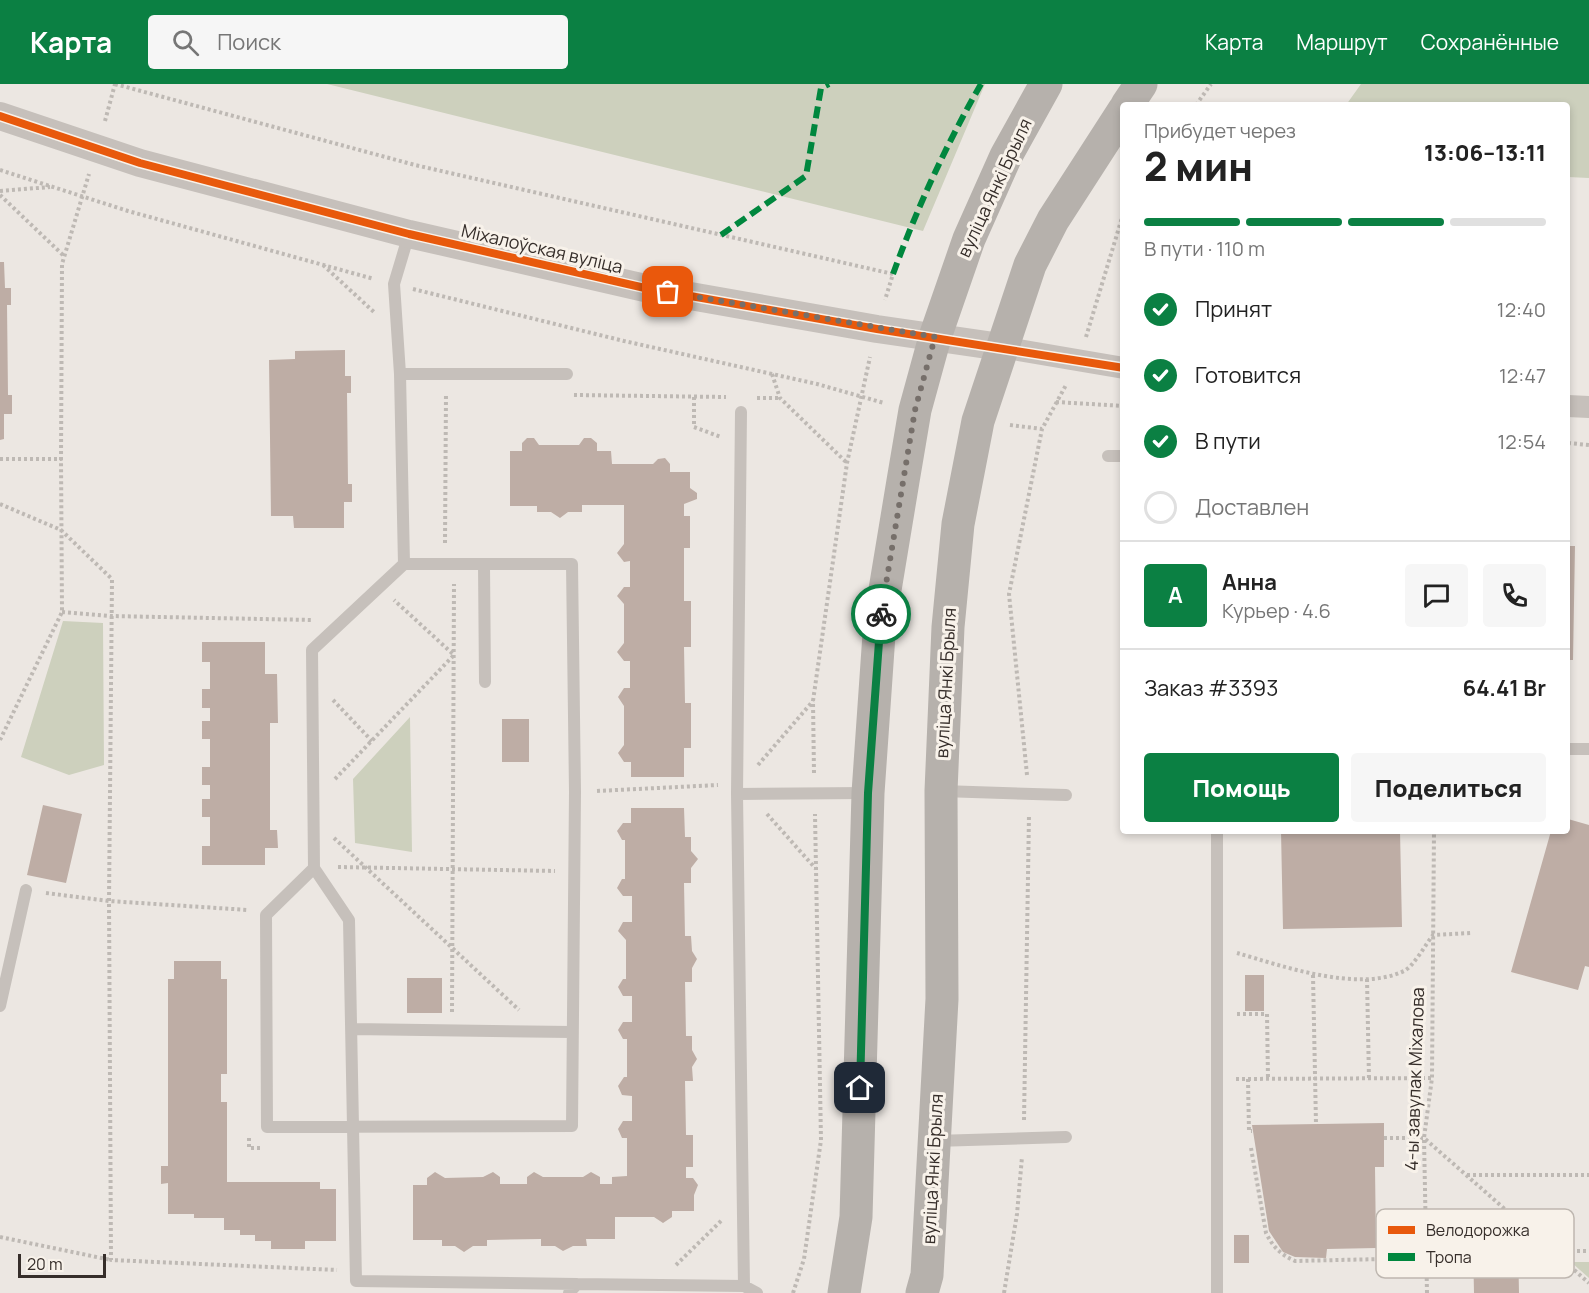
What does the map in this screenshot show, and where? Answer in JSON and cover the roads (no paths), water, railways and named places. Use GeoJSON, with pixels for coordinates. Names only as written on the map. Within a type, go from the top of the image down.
{"type":"FeatureCollection","features":[{"type":"Feature","properties":{"kind":"main road","name":"вуліца Янкі Брыля"},"geometry":{"type":"LineString","coordinates":[[844,1293],[856,1217],[868,793],[880,620],[915,410],[935,337],[969,238],[1006,156],[1046,84]]}},
{"type":"Feature","properties":{"kind":"main road"},"geometry":{"type":"LineString","coordinates":[[1129,102],[1141,84]]}},
{"type":"Feature","properties":{"kind":"main road","name":"вуліца Янкі Брыля"},"geometry":{"type":"LineString","coordinates":[[922,1293],[927,1275],[942,999],[941,791],[948,627],[958,524],[978,421],[1030,265],[1043,238],[1120,116]]}},
{"type":"Feature","properties":{"kind":"street","name":"Міхалоўская вуліца"},"geometry":{"type":"LineString","coordinates":[[0,116],[140,163],[409,234],[645,288],[1120,367]]}},
{"type":"Feature","properties":{"kind":"street"},"geometry":{"type":"LineString","coordinates":[[1570,406],[1589,407]]}},
{"type":"Feature","properties":{"kind":"lane"},"geometry":{"type":"LineString","coordinates":[[404,564],[400,374],[394,284],[409,234]]}},
{"type":"Feature","properties":{"kind":"lane"},"geometry":{"type":"LineString","coordinates":[[400,374],[567,374]]}},
{"type":"Feature","properties":{"kind":"lane"},"geometry":{"type":"LineString","coordinates":[[741,412],[737,779],[743,794],[744,1286]]}},
{"type":"Feature","properties":{"kind":"lane"},"geometry":{"type":"LineString","coordinates":[[1108,456],[1120,456]]}},
{"type":"Feature","properties":{"kind":"lane"},"geometry":{"type":"LineString","coordinates":[[314,868],[266,915],[267,1127],[354,1125],[572,1126],[571,1032],[575,792],[572,564],[404,564],[312,650],[314,868],[349,920],[353,1029],[354,1125],[356,1281],[573,1289],[744,1286],[757,1293]]}},
{"type":"Feature","properties":{"kind":"lane"},"geometry":{"type":"LineString","coordinates":[[484,565],[485,681]]}},
{"type":"Feature","properties":{"kind":"lane"},"geometry":{"type":"LineString","coordinates":[[1570,749],[1589,749]]}},
{"type":"Feature","properties":{"kind":"lane"},"geometry":{"type":"LineString","coordinates":[[941,791],[1066,795]]}},
{"type":"Feature","properties":{"kind":"lane"},"geometry":{"type":"LineString","coordinates":[[743,794],[868,793]]}},
{"type":"Feature","properties":{"kind":"lane"},"geometry":{"type":"LineString","coordinates":[[1217,1293],[1218,834]]}},
{"type":"Feature","properties":{"kind":"lane"},"geometry":{"type":"LineString","coordinates":[[0,1006],[26,890]]}},
{"type":"Feature","properties":{"kind":"lane"},"geometry":{"type":"LineString","coordinates":[[353,1029],[571,1032]]}},
{"type":"Feature","properties":{"kind":"lane"},"geometry":{"type":"LineString","coordinates":[[934,1141],[1066,1137]]}}]}
